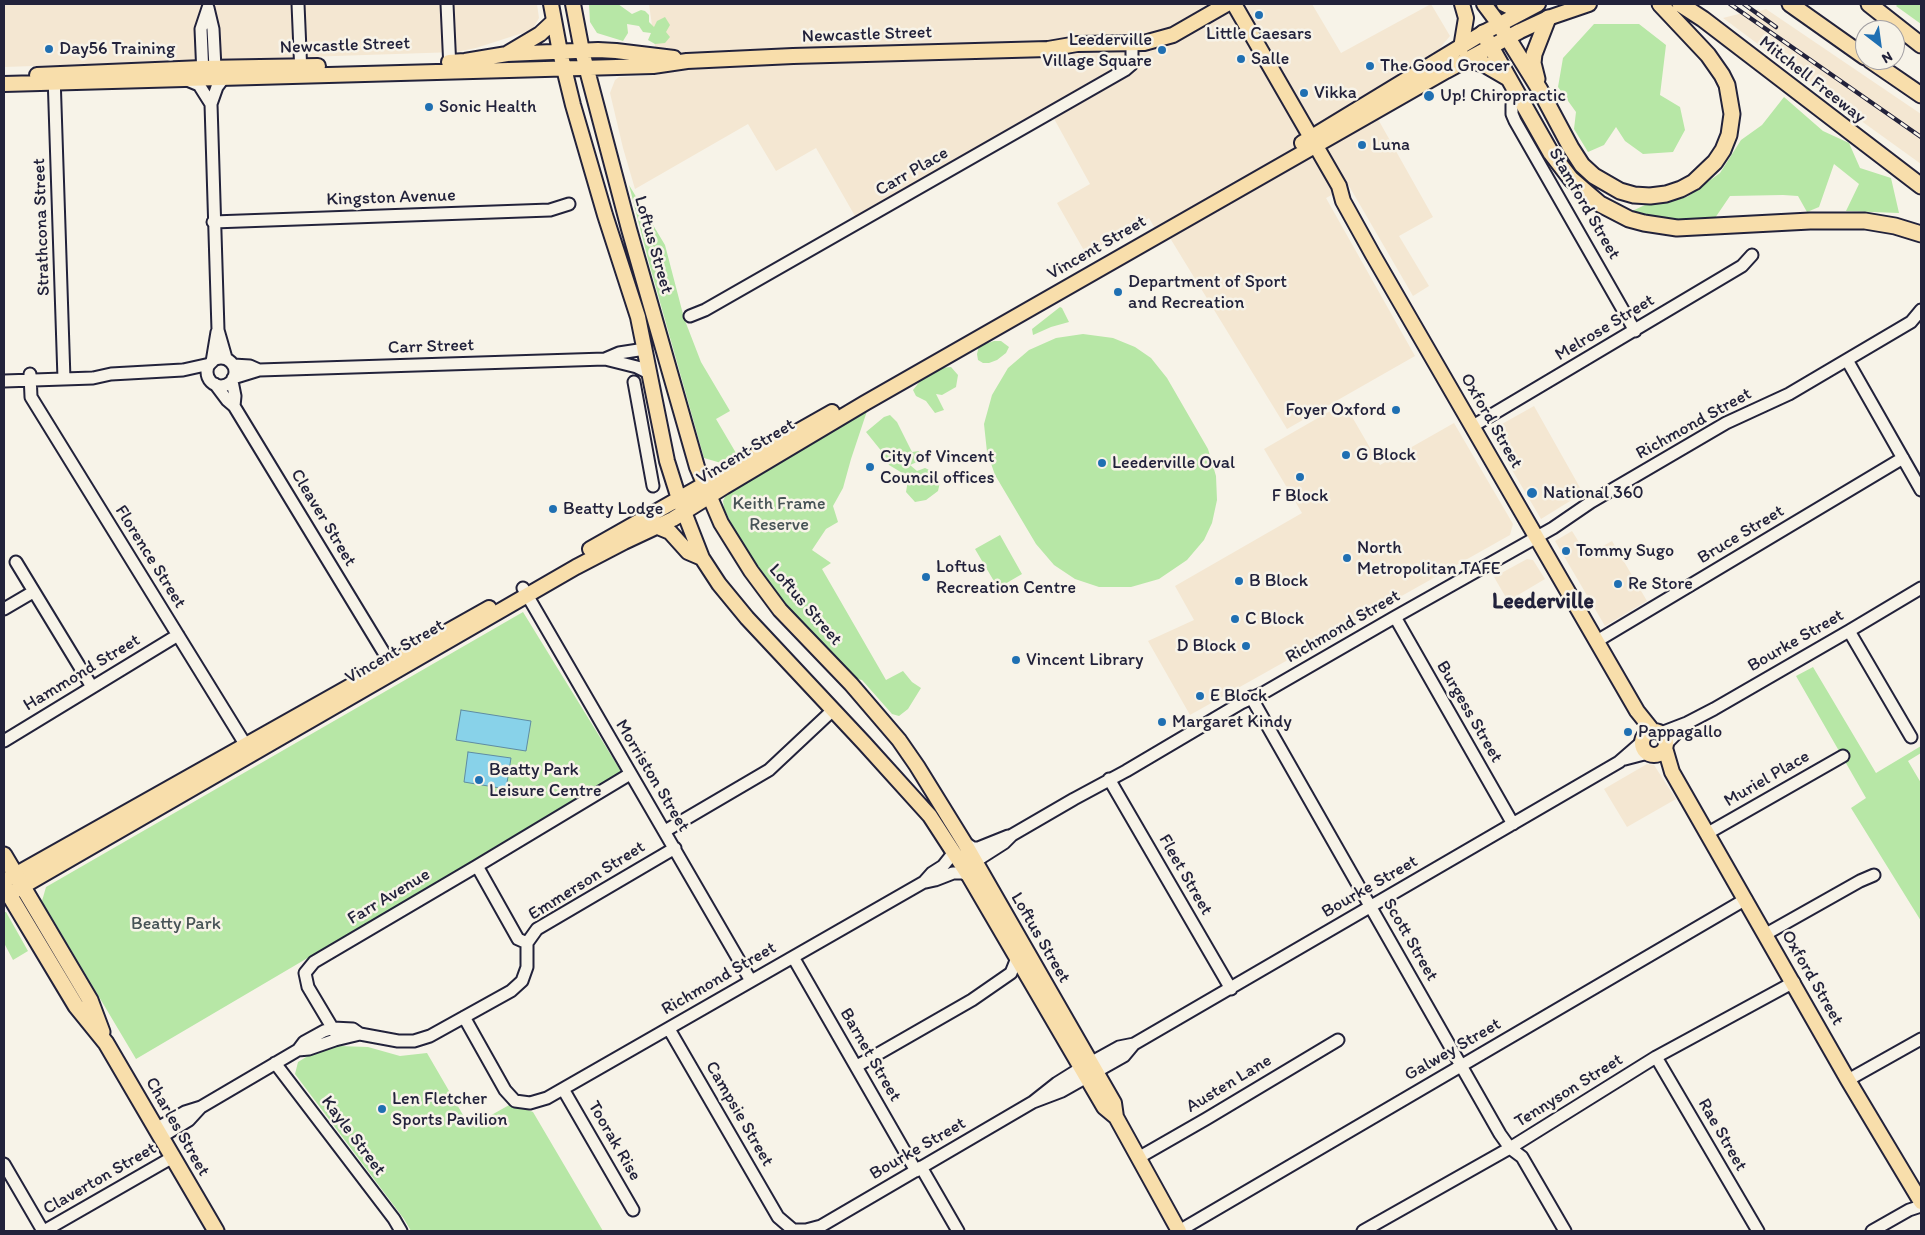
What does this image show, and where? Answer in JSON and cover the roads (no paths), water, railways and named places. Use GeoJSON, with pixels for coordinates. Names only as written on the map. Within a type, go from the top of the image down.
{"type":"FeatureCollection","features":[{"type":"Feature","properties":{"kind":"highway"},"geometry":{"type":"LineString","coordinates":[[1499,24],[1540,90],[1582,165],[1594,176],[1620,191],[1634,195],[1650,196],[1666,194],[1681,189],[1715,162],[1723,150],[1729,135],[1732,114],[1722,75],[1708,55],[1660,4]]}},
{"type":"Feature","properties":{"kind":"highway","name":"Mitchell Freeway"},"geometry":{"type":"LineString","coordinates":[[1680,4],[1703,19],[1921,186]]}},
{"type":"Feature","properties":{"kind":"highway"},"geometry":{"type":"LineString","coordinates":[[1790,4],[1855,50]]}},
{"type":"Feature","properties":{"kind":"highway"},"geometry":{"type":"LineString","coordinates":[[1869,4],[1921,45]]}},
{"type":"Feature","properties":{"kind":"highway"},"geometry":{"type":"LineString","coordinates":[[1886,4],[1888,19]]}},
{"type":"Feature","properties":{"kind":"highway"},"geometry":{"type":"LineString","coordinates":[[1540,90],[1533,63],[1534,54],[1548,18]]}},
{"type":"Feature","properties":{"kind":"highway"},"geometry":{"type":"LineString","coordinates":[[1483,33],[1551,153],[1571,178],[1600,204],[1629,219],[1644,224],[1677,228],[1865,220],[1918,232]]}},
{"type":"Feature","properties":{"kind":"highway"},"geometry":{"type":"LineString","coordinates":[[1463,54],[1509,79]]}},
{"type":"Feature","properties":{"kind":"highway"},"geometry":{"type":"LineString","coordinates":[[1885,70],[1921,95]]}},
{"type":"Feature","properties":{"kind":"highway","name":"Charles Street"},"geometry":{"type":"LineString","coordinates":[[4,855],[10,887],[90,1000],[106,1043],[216,1231]]}},
{"type":"Feature","properties":{"kind":"main road","name":"Loftus Street"},"geometry":{"type":"LineString","coordinates":[[551,4],[563,69],[597,189],[638,317],[660,431],[682,506],[702,558],[730,598],[958,846]]}},
{"type":"Feature","properties":{"kind":"main road","name":"Loftus Street"},"geometry":{"type":"LineString","coordinates":[[572,4],[586,68],[628,229],[697,466],[706,490],[734,546],[764,590],[780,610],[851,684],[899,740],[1017,958],[1088,1070]]}},
{"type":"Feature","properties":{"kind":"main road"},"geometry":{"type":"LineString","coordinates":[[1463,4],[1483,33]]}},
{"type":"Feature","properties":{"kind":"main road"},"geometry":{"type":"LineString","coordinates":[[1463,4],[1466,18],[1463,54]]}},
{"type":"Feature","properties":{"kind":"main road"},"geometry":{"type":"LineString","coordinates":[[1484,4],[1499,24]]}},
{"type":"Feature","properties":{"kind":"main road"},"geometry":{"type":"LineString","coordinates":[[1504,4],[1510,7],[1532,6]]}},
{"type":"Feature","properties":{"kind":"main road","name":"Vincent Street"},"geometry":{"type":"LineString","coordinates":[[706,490],[865,403],[1463,54],[1490,46],[1548,18],[1589,4]]}},
{"type":"Feature","properties":{"kind":"main road","name":"Newcastle Street"},"geometry":{"type":"LineString","coordinates":[[4,76],[211,81],[300,72],[449,66],[563,69],[652,66],[687,60],[793,56],[1048,49],[1065,53],[1159,48],[1176,41],[1229,6]]}},
{"type":"Feature","properties":{"kind":"main road","name":"Oxford Street"},"geometry":{"type":"LineString","coordinates":[[1229,6],[1305,145],[1338,186],[1343,201],[1654,743],[1794,982],[1848,1080],[1921,1202]]}},
{"type":"Feature","properties":{"kind":"main road","name":"Vincent Street"},"geometry":{"type":"LineString","coordinates":[[1463,54],[1483,33],[1532,6]]}},
{"type":"Feature","properties":{"kind":"main road"},"geometry":{"type":"LineString","coordinates":[[507,54],[540,34],[554,21]]}},
{"type":"Feature","properties":{"kind":"main road","name":"Newcastle Street"},"geometry":{"type":"LineString","coordinates":[[449,66],[465,61],[507,54],[582,51],[616,51],[687,60]]}},
{"type":"Feature","properties":{"kind":"main road","name":"Newcastle Street"},"geometry":{"type":"LineString","coordinates":[[4,84],[54,78],[211,81]]}},
{"type":"Feature","properties":{"kind":"main road","name":"Vincent Street"},"geometry":{"type":"LineString","coordinates":[[394,668],[407,655],[682,506],[785,439],[1305,145]]}},
{"type":"Feature","properties":{"kind":"main road","name":"Vincent Street"},"geometry":{"type":"LineString","coordinates":[[10,887],[525,592],[658,527],[682,506]]}},
{"type":"Feature","properties":{"kind":"main road"},"geometry":{"type":"LineString","coordinates":[[658,527],[670,532],[688,552],[702,558]]}},
{"type":"Feature","properties":{"kind":"main road","name":"Loftus Street"},"geometry":{"type":"LineString","coordinates":[[970,869],[1088,1070],[1104,1106],[1116,1117],[1179,1231]]}},
{"type":"Feature","properties":{"kind":"street"},"geometry":{"type":"LineString","coordinates":[[298,4],[300,72]]}},
{"type":"Feature","properties":{"kind":"street"},"geometry":{"type":"LineString","coordinates":[[447,4],[449,66]]}},
{"type":"Feature","properties":{"kind":"street"},"geometry":{"type":"LineString","coordinates":[[208,6],[201,29],[211,81],[213,222],[218,330],[235,370],[233,380],[234,406]]}},
{"type":"Feature","properties":{"kind":"street","name":"Carr Place"},"geometry":{"type":"LineString","coordinates":[[690,316],[705,310],[1125,70],[1132,64],[1132,48]]}},
{"type":"Feature","properties":{"kind":"street","name":"Strathcona Street"},"geometry":{"type":"LineString","coordinates":[[54,78],[64,376]]}},
{"type":"Feature","properties":{"kind":"street"},"geometry":{"type":"LineString","coordinates":[[187,80],[199,85],[211,81]]}},
{"type":"Feature","properties":{"kind":"street","name":"Stamford Street"},"geometry":{"type":"LineString","coordinates":[[1518,94],[1512,105],[1512,114],[1635,330]]}},
{"type":"Feature","properties":{"kind":"street","name":"Kingston Avenue"},"geometry":{"type":"LineString","coordinates":[[213,222],[550,210],[569,204]]}},
{"type":"Feature","properties":{"kind":"street","name":"Melrose Street"},"geometry":{"type":"LineString","coordinates":[[1473,426],[1742,266],[1752,255]]}},
{"type":"Feature","properties":{"kind":"street","name":"Richmond Street"},"geometry":{"type":"LineString","coordinates":[[464,1017],[505,1090],[515,1101],[530,1103],[547,1098],[924,882],[932,873],[943,866],[958,846],[978,848],[1012,835],[1126,771],[1251,697],[1265,692],[1537,537],[1598,498],[1726,423],[1789,394],[1911,322],[1921,310]]}},
{"type":"Feature","properties":{"kind":"street"},"geometry":{"type":"LineString","coordinates":[[213,382],[208,374],[218,330]]}},
{"type":"Feature","properties":{"kind":"street","name":"Carr Street"},"geometry":{"type":"LineString","coordinates":[[605,359],[645,349]]}},
{"type":"Feature","properties":{"kind":"street"},"geometry":{"type":"LineString","coordinates":[[4,381],[30,377],[64,376],[95,371],[111,374],[183,370],[211,363],[216,359],[230,362]]}},
{"type":"Feature","properties":{"kind":"street","name":"Carr Street"},"geometry":{"type":"LineString","coordinates":[[233,380],[259,370],[605,359],[637,367],[650,373]]}},
{"type":"Feature","properties":{"kind":"street"},"geometry":{"type":"LineString","coordinates":[[1846,360],[1921,490]]}},
{"type":"Feature","properties":{"kind":"street","name":"Carr Street"},"geometry":{"type":"LineString","coordinates":[[230,362],[259,370]]}},
{"type":"Feature","properties":{"kind":"street"},"geometry":{"type":"LineString","coordinates":[[183,370],[224,386],[233,380]]}},
{"type":"Feature","properties":{"kind":"street"},"geometry":{"type":"LineString","coordinates":[[4,374],[30,377]]}},
{"type":"Feature","properties":{"kind":"street","name":"Florence Street"},"geometry":{"type":"LineString","coordinates":[[30,377],[31,397],[249,750]]}},
{"type":"Feature","properties":{"kind":"street","name":"Cleaver Street"},"geometry":{"type":"LineString","coordinates":[[213,382],[234,406],[394,668]]}},
{"type":"Feature","properties":{"kind":"street"},"geometry":{"type":"LineString","coordinates":[[634,382],[653,486]]}},
{"type":"Feature","properties":{"kind":"street"},"geometry":{"type":"LineString","coordinates":[[643,434],[660,431]]}},
{"type":"Feature","properties":{"kind":"street","name":"Bruce Street"},"geometry":{"type":"LineString","coordinates":[[1597,641],[1903,458]]}},
{"type":"Feature","properties":{"kind":"street"},"geometry":{"type":"LineString","coordinates":[[16,562],[92,687]]}},
{"type":"Feature","properties":{"kind":"street","name":"Bourke Street"},"geometry":{"type":"LineString","coordinates":[[791,1231],[818,1228],[1033,1102],[1062,1091],[1119,1047],[1134,1044],[1921,588]]}},
{"type":"Feature","properties":{"kind":"street"},"geometry":{"type":"LineString","coordinates":[[4,610],[33,592]]}},
{"type":"Feature","properties":{"kind":"street","name":"Morriston Street"},"geometry":{"type":"LineString","coordinates":[[525,592],[751,981]]}},
{"type":"Feature","properties":{"kind":"street","name":"Burgess Street"},"geometry":{"type":"LineString","coordinates":[[1395,617],[1513,824]]}},
{"type":"Feature","properties":{"kind":"street"},"geometry":{"type":"LineString","coordinates":[[1849,631],[1911,737]]}},
{"type":"Feature","properties":{"kind":"street","name":"Hammond Street"},"geometry":{"type":"LineString","coordinates":[[4,741],[178,635]]}},
{"type":"Feature","properties":{"kind":"street"},"geometry":{"type":"LineString","coordinates":[[382,649],[394,655],[407,655]]}},
{"type":"Feature","properties":{"kind":"street","name":"Scott Street"},"geometry":{"type":"LineString","coordinates":[[1251,697],[1500,1134],[1510,1148],[1522,1157],[1565,1231]]}},
{"type":"Feature","properties":{"kind":"street","name":"Emmerson Street"},"geometry":{"type":"LineString","coordinates":[[665,831],[769,770],[833,710]]}},
{"type":"Feature","properties":{"kind":"street","name":"Muriel Place"},"geometry":{"type":"LineString","coordinates":[[1708,833],[1843,756]]}},
{"type":"Feature","properties":{"kind":"street","name":"Farr Avenue"},"geometry":{"type":"LineString","coordinates":[[336,1034],[308,987],[305,974],[314,962],[630,774]]}},
{"type":"Feature","properties":{"kind":"street","name":"Fleet Street"},"geometry":{"type":"LineString","coordinates":[[1109,779],[1231,988]]}},
{"type":"Feature","properties":{"kind":"street","name":"Richmond Street"},"geometry":{"type":"LineString","coordinates":[[924,882],[952,873],[963,873],[1012,835]]}},
{"type":"Feature","properties":{"kind":"street","name":"Emmerson Street"},"geometry":{"type":"LineString","coordinates":[[158,1133],[189,1120],[201,1107],[298,1050],[304,1042],[313,1036],[360,1034],[398,1041],[414,1041],[430,1036],[511,991],[522,981],[527,967],[527,943],[537,929],[675,848]]}},
{"type":"Feature","properties":{"kind":"street"},"geometry":{"type":"LineString","coordinates":[[476,866],[518,939],[527,943]]}},
{"type":"Feature","properties":{"kind":"street"},"geometry":{"type":"LineString","coordinates":[[1766,934],[1874,875]]}},
{"type":"Feature","properties":{"kind":"street","name":"Galwey Street"},"geometry":{"type":"LineString","coordinates":[[1179,1231],[1746,899]]}},
{"type":"Feature","properties":{"kind":"street","name":"Barnet Street"},"geometry":{"type":"LineString","coordinates":[[793,957],[918,1169],[958,1231]]}},
{"type":"Feature","properties":{"kind":"street"},"geometry":{"type":"LineString","coordinates":[[857,1066],[972,1000],[1011,973],[1017,958]]}},
{"type":"Feature","properties":{"kind":"street","name":"Tennyson Street"},"geometry":{"type":"LineString","coordinates":[[1369,1230],[1510,1148],[1656,1057],[1794,982]]}},
{"type":"Feature","properties":{"kind":"street","name":"Campsie Street"},"geometry":{"type":"LineString","coordinates":[[669,1029],[778,1217],[791,1231]]}},
{"type":"Feature","properties":{"kind":"street"},"geometry":{"type":"LineString","coordinates":[[1848,1080],[1921,1039]]}},
{"type":"Feature","properties":{"kind":"street","name":"Austen Lane"},"geometry":{"type":"LineString","coordinates":[[1138,1158],[1338,1040]]}},
{"type":"Feature","properties":{"kind":"street","name":"Rae Street"},"geometry":{"type":"LineString","coordinates":[[1656,1057],[1758,1231]]}},
{"type":"Feature","properties":{"kind":"street","name":"Kayle Street"},"geometry":{"type":"LineString","coordinates":[[275,1063],[394,1219],[401,1231]]}},
{"type":"Feature","properties":{"kind":"street","name":"Toorak Rise"},"geometry":{"type":"LineString","coordinates":[[564,1089],[634,1210]]}},
{"type":"Feature","properties":{"kind":"street","name":"Claverton Street"},"geometry":{"type":"LineString","coordinates":[[44,1231],[173,1158]]}},
{"type":"Feature","properties":{"kind":"street"},"geometry":{"type":"LineString","coordinates":[[4,1164],[44,1231]]}},
{"type":"Feature","properties":{"kind":"street"},"geometry":{"type":"LineString","coordinates":[[1872,1231],[1921,1206]]}},
{"type":"Feature","properties":{"kind":"water"},"geometry":{"type":"Polygon","coordinates":[[[461,710],[531,721],[526,751],[456,740],[461,710]]]}},
{"type":"Feature","properties":{"kind":"water"},"geometry":{"type":"Polygon","coordinates":[[[468,752],[511,758],[506,789],[464,782],[468,752]]]}},
{"type":"Feature","properties":{"kind":"railway"},"geometry":{"type":"LineString","coordinates":[[1730,4],[1921,137]]}},
{"type":"Feature","properties":{"kind":"railway"},"geometry":{"type":"LineString","coordinates":[[1744,4],[1776,27]]}},
{"type":"Feature","properties":{"kind":"place","name":"Little Caesars"},"geometry":{"type":"Point","coordinates":[1259,15]}},
{"type":"Feature","properties":{"kind":"place","name":"Day56 Training"},"geometry":{"type":"Point","coordinates":[49,49]}},
{"type":"Feature","properties":{"kind":"place","name":"Leederville Village Square"},"geometry":{"type":"Point","coordinates":[1162,50]}},
{"type":"Feature","properties":{"kind":"place","name":"Salle"},"geometry":{"type":"Point","coordinates":[1241,59]}},
{"type":"Feature","properties":{"kind":"place","name":"The Good Grocer"},"geometry":{"type":"Point","coordinates":[1370,66]}},
{"type":"Feature","properties":{"kind":"place","name":"Vikka"},"geometry":{"type":"Point","coordinates":[1304,93]}},
{"type":"Feature","properties":{"kind":"place","name":"Up! Chiropractic"},"geometry":{"type":"Point","coordinates":[1429,96]}},
{"type":"Feature","properties":{"kind":"place","name":"Sonic Health"},"geometry":{"type":"Point","coordinates":[429,107]}},
{"type":"Feature","properties":{"kind":"place","name":"Luna"},"geometry":{"type":"Point","coordinates":[1362,145]}},
{"type":"Feature","properties":{"kind":"place","name":"Department of Sport and Recreation"},"geometry":{"type":"Point","coordinates":[1118,292]}},
{"type":"Feature","properties":{"kind":"place","name":"Foyer Oxford"},"geometry":{"type":"Point","coordinates":[1396,410]}},
{"type":"Feature","properties":{"kind":"place","name":"G Block"},"geometry":{"type":"Point","coordinates":[1346,455]}},
{"type":"Feature","properties":{"kind":"place","name":"Leederville Oval"},"geometry":{"type":"Point","coordinates":[1102,463]}},
{"type":"Feature","properties":{"kind":"place","name":"City of Vincent Council offices"},"geometry":{"type":"Point","coordinates":[870,467]}},
{"type":"Feature","properties":{"kind":"place","name":"F Block"},"geometry":{"type":"Point","coordinates":[1300,477]}},
{"type":"Feature","properties":{"kind":"place","name":"National 360"},"geometry":{"type":"Point","coordinates":[1532,493]}},
{"type":"Feature","properties":{"kind":"place","name":"Beatty Lodge"},"geometry":{"type":"Point","coordinates":[553,509]}},
{"type":"Feature","properties":{"kind":"place","name":"Tommy Sugo"},"geometry":{"type":"Point","coordinates":[1566,551]}},
{"type":"Feature","properties":{"kind":"place","name":"North Metropolitan TAFE"},"geometry":{"type":"Point","coordinates":[1347,558]}},
{"type":"Feature","properties":{"kind":"place","name":"Loftus Recreation Centre"},"geometry":{"type":"Point","coordinates":[926,577]}},
{"type":"Feature","properties":{"kind":"place","name":"B Block"},"geometry":{"type":"Point","coordinates":[1239,581]}},
{"type":"Feature","properties":{"kind":"place","name":"Re Store"},"geometry":{"type":"Point","coordinates":[1618,584]}},
{"type":"Feature","properties":{"kind":"place","name":"C Block"},"geometry":{"type":"Point","coordinates":[1235,619]}},
{"type":"Feature","properties":{"kind":"place","name":"D Block"},"geometry":{"type":"Point","coordinates":[1246,646]}},
{"type":"Feature","properties":{"kind":"place","name":"Vincent Library"},"geometry":{"type":"Point","coordinates":[1016,660]}},
{"type":"Feature","properties":{"kind":"place","name":"E Block"},"geometry":{"type":"Point","coordinates":[1200,696]}},
{"type":"Feature","properties":{"kind":"place","name":"Margaret Kindy"},"geometry":{"type":"Point","coordinates":[1162,722]}},
{"type":"Feature","properties":{"kind":"place","name":"Pappagallo"},"geometry":{"type":"Point","coordinates":[1628,732]}},
{"type":"Feature","properties":{"kind":"place","name":"Beatty Park Leisure Centre"},"geometry":{"type":"Point","coordinates":[479,780]}},
{"type":"Feature","properties":{"kind":"place","name":"Len Fletcher Sports Pavilion"},"geometry":{"type":"Point","coordinates":[382,1109]}},
{"type":"Feature","properties":{"kind":"district","name":"Leederville"},"geometry":{"type":"Point","coordinates":[1543,602]}},
{"type":"Feature","properties":{"kind":"park label","name":"Keith Frame Reserve"},"geometry":{"type":"Point","coordinates":[779,514]}},
{"type":"Feature","properties":{"kind":"park label","name":"Beatty Park"},"geometry":{"type":"Point","coordinates":[176,924]}}]}
